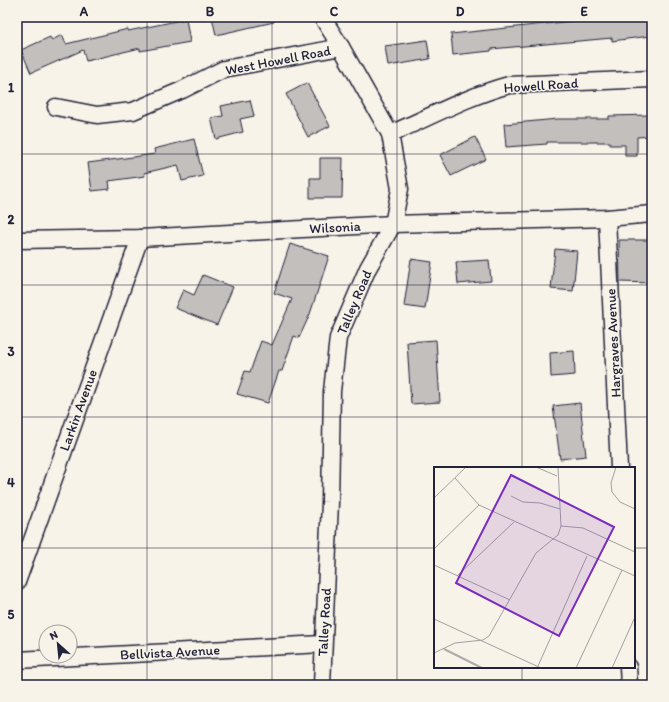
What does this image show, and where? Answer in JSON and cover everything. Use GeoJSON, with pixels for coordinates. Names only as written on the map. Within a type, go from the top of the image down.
{"type":"FeatureCollection","features":[{"type":"Feature","properties":{"kind":"street","name":"Talley Road"},"geometry":{"type":"LineString","coordinates":[[322,17],[341,47],[390,134],[400,189],[393,224],[368,268],[338,338],[332,391],[330,502],[322,685]]}},
{"type":"Feature","properties":{"kind":"street","name":"West Howell Road"},"geometry":{"type":"LineString","coordinates":[[56,107],[97,116],[133,111],[182,90],[224,69],[341,47]]}},
{"type":"Feature","properties":{"kind":"street","name":"Howell Road"},"geometry":{"type":"LineString","coordinates":[[390,134],[469,98],[509,85],[652,79]]}},
{"type":"Feature","properties":{"kind":"street","name":"Wilsonia"},"geometry":{"type":"LineString","coordinates":[[17,240],[140,238],[393,224],[607,218],[652,214]]}},
{"type":"Feature","properties":{"kind":"street","name":"Hargraves Avenue"},"geometry":{"type":"LineString","coordinates":[[607,218],[619,467]]}},
{"type":"Feature","properties":{"kind":"street","name":"Larkin Avenue"},"geometry":{"type":"LineString","coordinates":[[17,582],[140,238]]}},
{"type":"Feature","properties":{"kind":"street","name":"Bellvista Avenue"},"geometry":{"type":"LineString","coordinates":[[17,660],[323,644]]}},
{"type":"Feature","properties":{"kind":"street"},"geometry":{"type":"LineString","coordinates":[[628,668],[629,685]]}},
{"type":"Feature","properties":{"kind":"building"},"geometry":{"type":"Polygon","coordinates":[[[212,17],[274,17],[274,22],[216,35],[212,17]]]}},
{"type":"Feature","properties":{"kind":"building"},"geometry":{"type":"Polygon","coordinates":[[[617,17],[648,17],[650,36],[612,41],[612,38],[491,49],[491,51],[453,55],[451,34],[591,19],[592,21],[617,17]]]}},
{"type":"Feature","properties":{"kind":"building"},"geometry":{"type":"Polygon","coordinates":[[[186,19],[190,42],[140,51],[140,48],[86,61],[83,50],[31,73],[21,50],[50,37],[52,40],[62,35],[66,44],[128,29],[128,31],[186,19]]]}},
{"type":"Feature","properties":{"kind":"building"},"geometry":{"type":"Polygon","coordinates":[[[427,40],[430,59],[388,66],[385,46],[427,40]]]}},
{"type":"Feature","properties":{"kind":"building"},"geometry":{"type":"Polygon","coordinates":[[[307,83],[330,126],[308,137],[286,94],[307,83]]]}},
{"type":"Feature","properties":{"kind":"building"},"geometry":{"type":"Polygon","coordinates":[[[250,100],[254,116],[240,119],[243,132],[216,139],[211,118],[223,116],[221,106],[250,100]]]}},
{"type":"Feature","properties":{"kind":"building"},"geometry":{"type":"Polygon","coordinates":[[[651,115],[651,136],[637,137],[637,156],[625,156],[625,145],[610,145],[610,142],[547,142],[547,144],[506,147],[504,124],[558,119],[609,119],[609,116],[651,115]]]}},
{"type":"Feature","properties":{"kind":"building"},"geometry":{"type":"Polygon","coordinates":[[[475,137],[486,159],[451,176],[440,155],[475,137]]]}},
{"type":"Feature","properties":{"kind":"building"},"geometry":{"type":"Polygon","coordinates":[[[194,139],[203,176],[182,181],[178,165],[144,173],[145,176],[109,181],[110,189],[92,191],[88,163],[155,154],[154,149],[194,139]]]}},
{"type":"Feature","properties":{"kind":"building"},"geometry":{"type":"Polygon","coordinates":[[[320,158],[343,158],[342,198],[310,198],[310,178],[320,178],[320,158]]]}},
{"type":"Feature","properties":{"kind":"building"},"geometry":{"type":"Polygon","coordinates":[[[619,240],[652,240],[652,283],[620,282],[619,240]]]}},
{"type":"Feature","properties":{"kind":"building"},"geometry":{"type":"Polygon","coordinates":[[[290,244],[329,256],[310,314],[299,338],[294,336],[282,371],[279,371],[268,403],[237,394],[245,371],[250,372],[261,341],[272,345],[292,299],[274,293],[290,244]]]}},
{"type":"Feature","properties":{"kind":"building"},"geometry":{"type":"Polygon","coordinates":[[[555,249],[577,251],[573,291],[551,289],[555,249]]]}},
{"type":"Feature","properties":{"kind":"building"},"geometry":{"type":"Polygon","coordinates":[[[411,259],[432,262],[425,309],[404,306],[411,259]]]}},
{"type":"Feature","properties":{"kind":"building"},"geometry":{"type":"Polygon","coordinates":[[[489,260],[491,281],[458,284],[456,262],[489,260]]]}},
{"type":"Feature","properties":{"kind":"building"},"geometry":{"type":"Polygon","coordinates":[[[203,275],[233,287],[217,325],[175,308],[183,290],[194,295],[203,275]]]}},
{"type":"Feature","properties":{"kind":"building"},"geometry":{"type":"Polygon","coordinates":[[[436,340],[440,402],[411,404],[407,342],[436,340]]]}},
{"type":"Feature","properties":{"kind":"building"},"geometry":{"type":"Polygon","coordinates":[[[574,351],[575,375],[551,377],[550,353],[574,351]]]}},
{"type":"Feature","properties":{"kind":"building"},"geometry":{"type":"Polygon","coordinates":[[[580,403],[586,456],[560,459],[553,406],[580,403]]]}}]}
